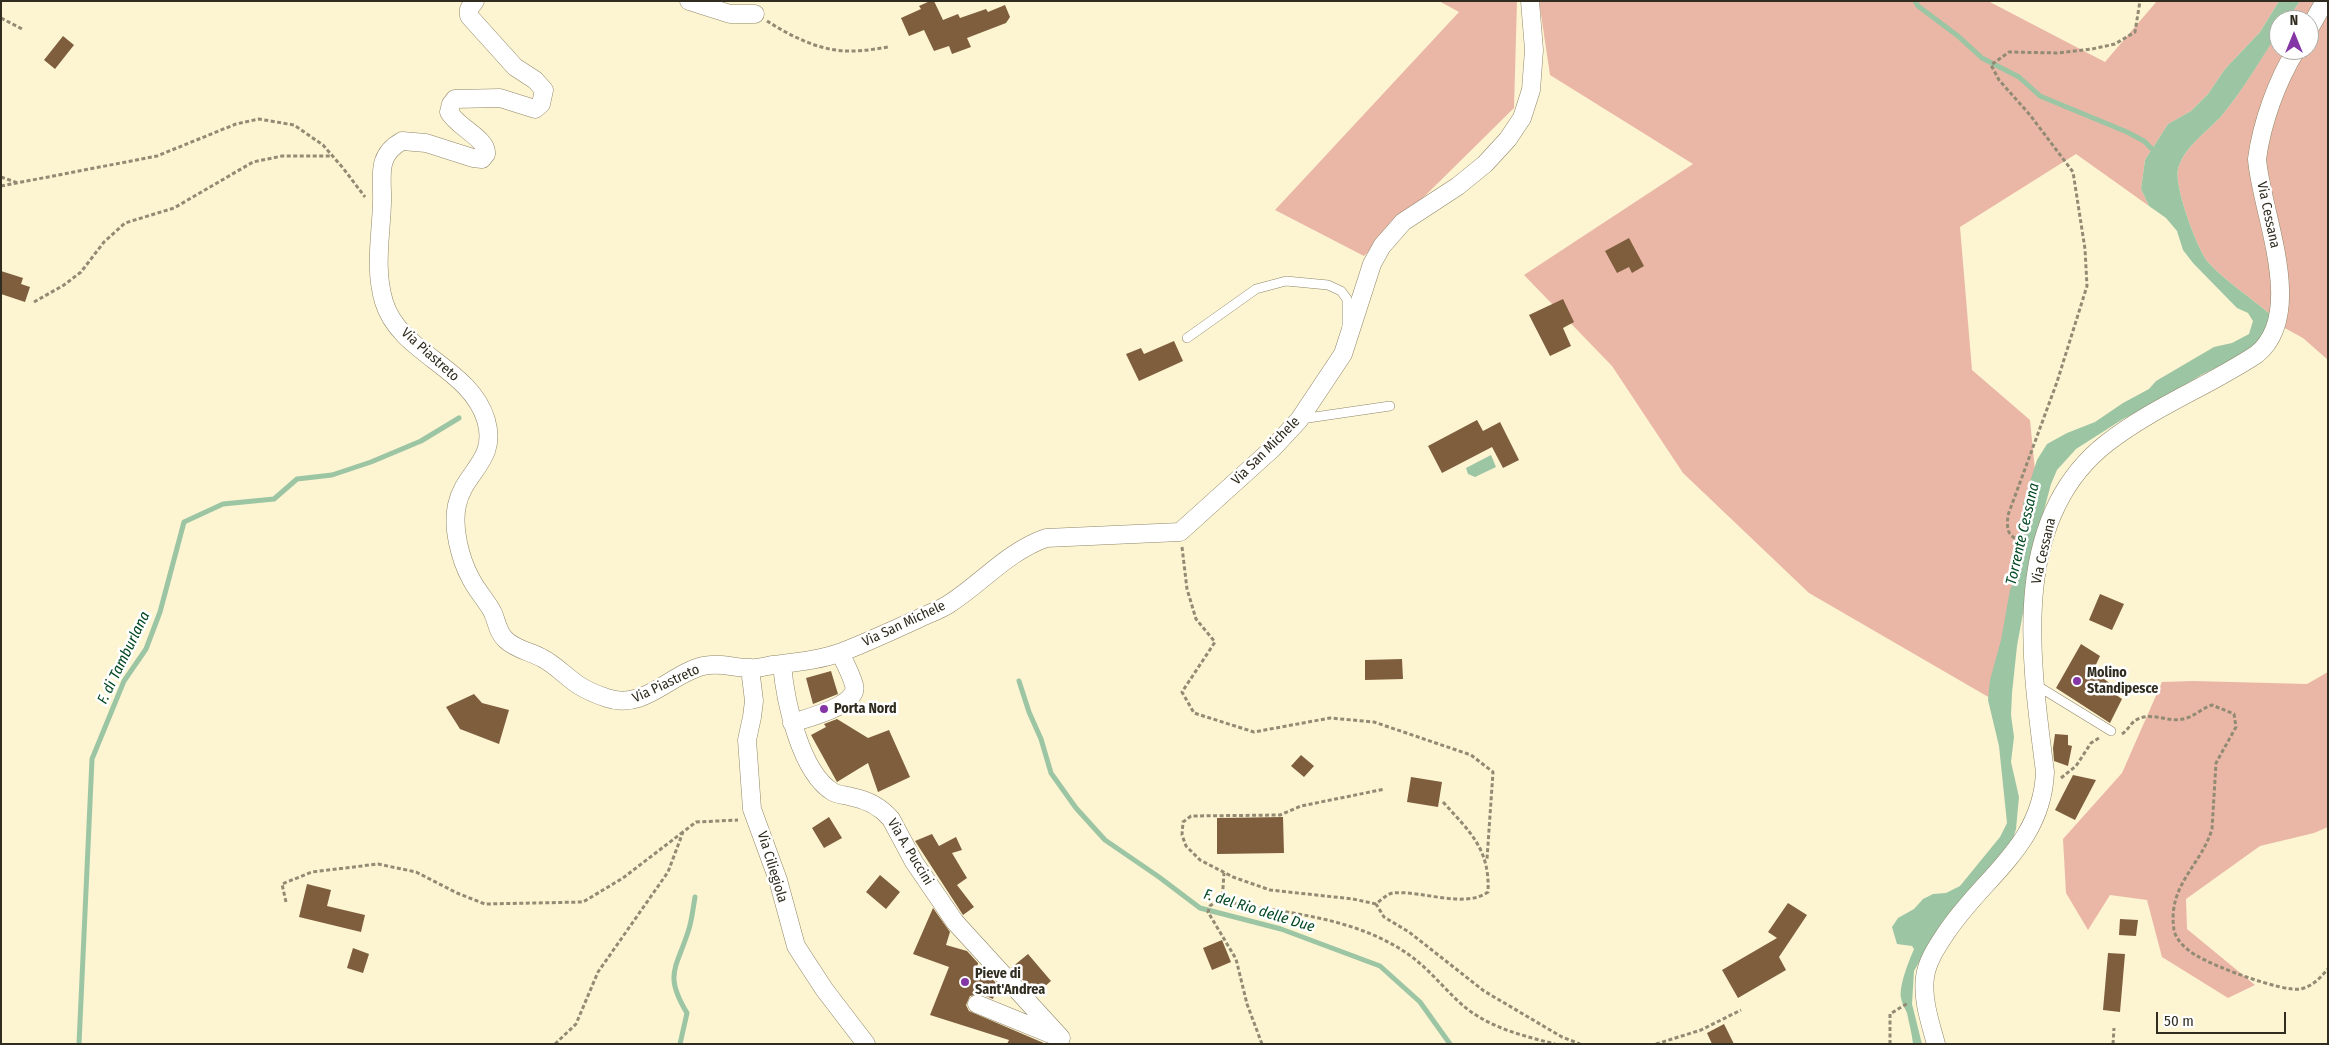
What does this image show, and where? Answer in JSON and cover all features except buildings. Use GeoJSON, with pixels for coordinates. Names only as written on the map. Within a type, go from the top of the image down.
{"type":"FeatureCollection","features":[{"type":"Feature","properties":{"kind":"street","name":"Via Piastreto"},"geometry":{"type":"LineString","coordinates":[[476,1],[470,9],[470,16],[515,67],[535,80],[544,90],[542,104],[535,109],[500,98],[455,99],[451,104],[449,112],[458,125],[474,135],[484,145],[486,154],[482,158],[473,158],[426,143],[402,141],[395,145],[383,163],[380,177],[383,201],[378,255],[383,298],[393,318],[404,333],[469,389],[478,401],[486,421],[489,439],[483,460],[463,488],[456,512],[460,548],[469,576],[494,614],[506,640],[545,659],[580,686],[608,699],[628,702],[642,698],[688,671],[701,666],[716,664],[750,668],[782,664]]}},
{"type":"Feature","properties":{"kind":"street"},"geometry":{"type":"LineString","coordinates":[[690,1],[730,14],[755,14]]}},
{"type":"Feature","properties":{"kind":"street","name":"Via San Michele"},"geometry":{"type":"LineString","coordinates":[[782,664],[840,653],[948,605],[1005,559],[1027,545],[1046,538],[1180,532],[1272,449],[1299,420],[1343,354],[1372,264],[1382,246],[1404,222],[1458,186],[1485,164],[1508,139],[1522,118],[1531,90],[1533,58],[1530,1]]}},
{"type":"Feature","properties":{"kind":"street","name":"Via Cessana"},"geometry":{"type":"LineString","coordinates":[[1936,1044],[1924,994],[1926,974],[1930,960],[1956,918],[2008,861],[2027,836],[2042,796],[2045,772],[2032,625],[2036,581],[2044,534],[2061,496],[2085,464],[2108,442],[2189,392],[2257,354],[2265,347],[2276,328],[2280,302],[2276,248],[2257,158],[2271,106],[2290,60]]}},
{"type":"Feature","properties":{"kind":"street"},"geometry":{"type":"LineString","coordinates":[[792,724],[842,705],[852,697],[855,686],[840,653]]}},
{"type":"Feature","properties":{"kind":"street","name":"Via A. Puccini"},"geometry":{"type":"LineString","coordinates":[[782,664],[792,724],[818,778],[834,793],[868,801],[882,809],[891,819],[935,896],[955,922],[1066,1041]]}},
{"type":"Feature","properties":{"kind":"street","name":"Via Ciliegiola"},"geometry":{"type":"LineString","coordinates":[[750,668],[754,701],[747,740],[752,809],[778,880],[796,946],[824,990],[866,1044]]}},
{"type":"Feature","properties":{"kind":"street"},"geometry":{"type":"LineString","coordinates":[[978,1004],[1066,1041]]}},
{"type":"Feature","properties":{"kind":"lane"},"geometry":{"type":"LineString","coordinates":[[1188,338],[1256,289],[1286,281],[1328,285],[1341,290],[1347,299],[1346,344]]}},
{"type":"Feature","properties":{"kind":"lane"},"geometry":{"type":"LineString","coordinates":[[1299,420],[1328,414],[1390,406]]}},
{"type":"Feature","properties":{"kind":"lane"},"geometry":{"type":"LineString","coordinates":[[2036,685],[2111,731]]}},
{"type":"Feature","properties":{"kind":"path"},"geometry":{"type":"LineString","coordinates":[[2013,539],[2008,531],[2008,515],[2057,382],[2087,286],[2085,249],[2073,172],[2030,114],[1998,80],[1991,65],[2009,52],[2057,53],[2115,44],[2135,32],[2140,1]]}},
{"type":"Feature","properties":{"kind":"path"},"geometry":{"type":"LineString","coordinates":[[755,14],[783,31],[818,46],[852,52],[888,47]]}},
{"type":"Feature","properties":{"kind":"path"},"geometry":{"type":"LineString","coordinates":[[1,18],[24,30]]}},
{"type":"Feature","properties":{"kind":"path"},"geometry":{"type":"LineString","coordinates":[[1,186],[157,156],[236,124],[259,119],[294,125],[322,145],[333,156],[367,201]]}},
{"type":"Feature","properties":{"kind":"path"},"geometry":{"type":"LineString","coordinates":[[34,302],[64,285],[81,272],[104,242],[125,222],[174,208],[254,162],[282,156],[333,156]]}},
{"type":"Feature","properties":{"kind":"path"},"geometry":{"type":"LineString","coordinates":[[1,177],[18,183]]}},
{"type":"Feature","properties":{"kind":"path"},"geometry":{"type":"LineString","coordinates":[[1180,532],[1187,589],[1196,619],[1215,642],[1182,692],[1194,713],[1254,732],[1330,718],[1374,722],[1471,755],[1493,772],[1486,859],[1488,892],[1481,898],[1460,899],[1391,893],[1376,904]]}},
{"type":"Feature","properties":{"kind":"path"},"geometry":{"type":"LineString","coordinates":[[2042,796],[2076,766],[2091,744],[2111,731],[2123,734],[2134,720],[2142,717],[2158,716],[2173,721],[2186,719],[2212,705],[2234,714],[2236,727],[2216,763],[2210,839],[2185,876],[2176,894],[2173,912],[2174,933],[2190,952],[2210,963],[2281,988],[2303,988],[2320,978],[2328,969]]}},
{"type":"Feature","properties":{"kind":"path"},"geometry":{"type":"LineString","coordinates":[[1385,789],[1301,806],[1280,815],[1191,816],[1183,822],[1182,835],[1186,846],[1200,860],[1224,873],[1270,890],[1353,899],[1376,904],[1384,917],[1409,932],[1484,991],[1562,1037],[1580,1044]]}},
{"type":"Feature","properties":{"kind":"path"},"geometry":{"type":"LineString","coordinates":[[1443,802],[1472,834],[1486,859]]}},
{"type":"Feature","properties":{"kind":"path"},"geometry":{"type":"LineString","coordinates":[[286,902],[282,884],[312,872],[378,864],[416,872],[457,893],[485,904],[582,902],[623,878],[696,822],[740,820],[760,828]]}},
{"type":"Feature","properties":{"kind":"path"},"geometry":{"type":"LineString","coordinates":[[555,1044],[576,1024],[598,972],[668,872],[683,832]]}},
{"type":"Feature","properties":{"kind":"path"},"geometry":{"type":"LineString","coordinates":[[1222,902],[1224,873]]}},
{"type":"Feature","properties":{"kind":"path"},"geometry":{"type":"LineString","coordinates":[[1262,1044],[1247,1004],[1236,959],[1208,912],[1210,906],[1215,902],[1301,914],[1368,933],[1407,953],[1432,974],[1472,1013],[1503,1030],[1556,1044]]}},
{"type":"Feature","properties":{"kind":"path"},"geometry":{"type":"LineString","coordinates":[[1656,1044],[1701,1030],[1741,1010]]}},
{"type":"Feature","properties":{"kind":"path"},"geometry":{"type":"LineString","coordinates":[[1890,1044],[1890,1017],[1894,1010]]}},
{"type":"Feature","properties":{"kind":"path"},"geometry":{"type":"LineString","coordinates":[[2113,1044],[2114,1028]]}},
{"type":"Feature","properties":{"kind":"shaded area"},"geometry":{"type":"Polygon","coordinates":[[[1439,1],[1517,1],[1514,108],[1364,256],[1275,210],[1459,12],[1439,1]]]}},
{"type":"Feature","properties":{"kind":"shaded area"},"geometry":{"type":"Polygon","coordinates":[[[1539,1],[1988,1],[2105,62],[2157,1],[2279,1],[2273,10],[2269,10],[2269,17],[2260,32],[2225,69],[2208,94],[2191,111],[2168,124],[2145,160],[2141,189],[2149,206],[2076,154],[1960,227],[1972,370],[2030,420],[2038,500],[1997,702],[1809,593],[1683,473],[1612,366],[1524,275],[1693,164],[1550,75],[1539,1]]]}},
{"type":"Feature","properties":{"kind":"shaded area"},"geometry":{"type":"Polygon","coordinates":[[[2279,1],[2300,1],[2294,10],[2273,10],[2279,1]]]}},
{"type":"Feature","properties":{"kind":"shaded area"},"geometry":{"type":"Polygon","coordinates":[[[2300,1],[2328,1],[2328,360],[2303,338],[2272,321],[2270,314],[2208,262],[2203,255],[2187,217],[2179,189],[2178,169],[2186,153],[2231,104],[2269,47],[2269,60],[2319,60],[2319,10],[2294,10],[2300,1]]]}},
{"type":"Feature","properties":{"kind":"shaded area"},"geometry":{"type":"Polygon","coordinates":[[[2269,17],[2269,47],[2231,104],[2186,153],[2178,169],[2178,177],[2179,189],[2187,217],[2203,255],[2215,269],[2270,314],[2272,321],[2257,343],[2242,355],[2201,375],[2152,405],[2123,419],[2076,449],[2057,470],[2051,484],[2037,536],[2017,646],[2011,715],[2014,737],[2011,762],[2019,797],[2016,829],[2012,842],[1940,926],[1914,971],[1912,1004],[1922,1044],[1913,1044],[1907,1013],[1901,1000],[1901,987],[1914,949],[1912,946],[1897,944],[1892,927],[1898,918],[1914,909],[1923,899],[1933,894],[1946,893],[1960,886],[2000,837],[2007,823],[1999,746],[1988,700],[1990,680],[2001,640],[2010,590],[2021,563],[2026,522],[2023,504],[2037,460],[2047,444],[2067,433],[2095,422],[2123,403],[2149,389],[2156,381],[2214,347],[2232,343],[2249,334],[2253,321],[2248,313],[2237,308],[2193,263],[2183,250],[2177,231],[2166,218],[2149,206],[2141,189],[2145,160],[2168,124],[2191,111],[2208,94],[2225,69],[2260,32],[2269,17]]]}},
{"type":"Feature","properties":{"kind":"shaded area"},"geometry":{"type":"Polygon","coordinates":[[[1491,455],[1496,467],[1475,477],[1468,474],[1466,468],[1491,455]]]}},
{"type":"Feature","properties":{"kind":"shaded area"},"geometry":{"type":"Polygon","coordinates":[[[2328,672],[2328,827],[2314,833],[2260,846],[2186,899],[2187,929],[2255,985],[2228,998],[2162,957],[2147,900],[2110,895],[2088,930],[2066,893],[2063,839],[2122,773],[2162,682],[2307,684],[2328,672]]]}},
{"type":"Feature","properties":{"kind":"waterway"},"geometry":{"type":"LineString","coordinates":[[1915,1],[1918,6],[1958,36],[1982,58],[2019,77],[2040,96],[2127,132],[2144,141],[2157,154]]}},
{"type":"Feature","properties":{"kind":"waterway","name":"F. di Tamburlana"},"geometry":{"type":"LineString","coordinates":[[79,1044],[92,759],[124,681],[146,649],[160,612],[184,522],[223,504],[274,499],[297,479],[332,475],[371,462],[421,441],[459,418]]}},
{"type":"Feature","properties":{"kind":"waterway","name":"F. del Rio delle Due"},"geometry":{"type":"LineString","coordinates":[[1019,681],[1029,712],[1041,739],[1051,773],[1076,808],[1105,840],[1200,908],[1281,929],[1380,966],[1420,1002],[1450,1044]]}},
{"type":"Feature","properties":{"kind":"waterway"},"geometry":{"type":"LineString","coordinates":[[680,1044],[687,1013],[676,990],[674,972],[689,928],[695,897]]}},
{"type":"Feature","properties":{"kind":"place","name":"Molino Standipesce"},"geometry":{"type":"Point","coordinates":[2077,681]}},
{"type":"Feature","properties":{"kind":"place","name":"Porta Nord"},"geometry":{"type":"Point","coordinates":[824,709]}},
{"type":"Feature","properties":{"kind":"place","name":"Pieve di Sant'Andrea"},"geometry":{"type":"Point","coordinates":[965,982]}},
{"type":"Feature","properties":{"kind":"water label","name":"Torrente Cessana"},"geometry":{"type":"Point","coordinates":[2023,534]}}]}
